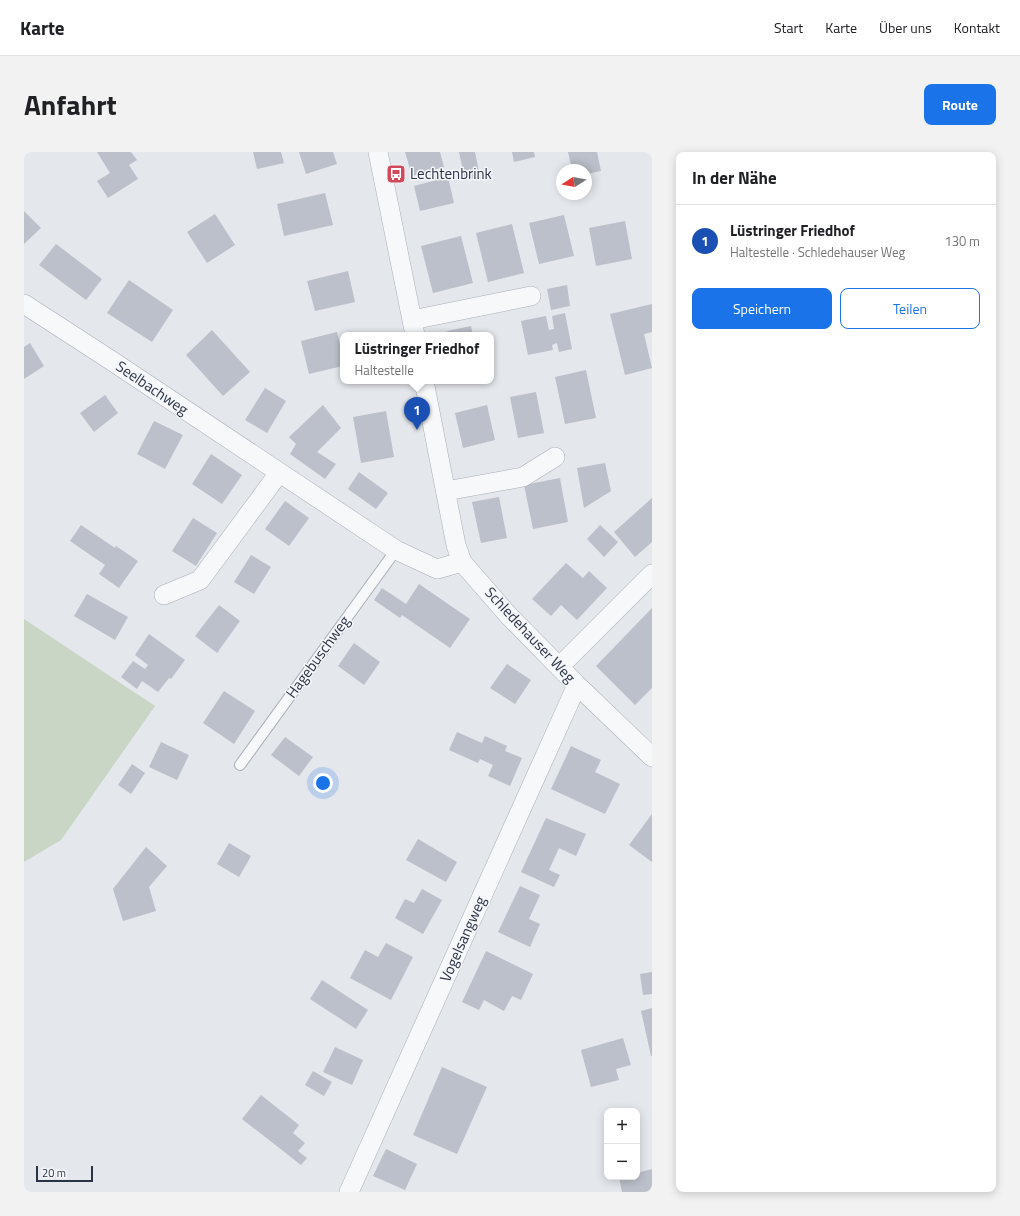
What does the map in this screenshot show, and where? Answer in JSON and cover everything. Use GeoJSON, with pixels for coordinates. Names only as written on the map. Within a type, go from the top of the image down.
{"type":"FeatureCollection","features":[{"type":"Feature","properties":{"kind":"street"},"geometry":{"type":"LineString","coordinates":[[378,152],[414,328],[531,296]]}},
{"type":"Feature","properties":{"kind":"street","name":"Seelbachweg"},"geometry":{"type":"LineString","coordinates":[[24,304],[396,550],[437,569],[462,562]]}},
{"type":"Feature","properties":{"kind":"street","name":"Schledehauser Weg"},"geometry":{"type":"LineString","coordinates":[[425,384],[456,545],[462,562],[509,616],[577,685],[652,757]]}},
{"type":"Feature","properties":{"kind":"street"},"geometry":{"type":"LineString","coordinates":[[446,491],[523,477],[555,457]]}},
{"type":"Feature","properties":{"kind":"street"},"geometry":{"type":"LineString","coordinates":[[164,595],[200,580],[279,473]]}},
{"type":"Feature","properties":{"kind":"street"},"geometry":{"type":"LineString","coordinates":[[559,667],[652,574]]}},
{"type":"Feature","properties":{"kind":"street","name":"Vogelsangweg"},"geometry":{"type":"LineString","coordinates":[[350,1192],[577,685]]}},
{"type":"Feature","properties":{"kind":"lane","name":"Hagebuschweg"},"geometry":{"type":"LineString","coordinates":[[240,765],[396,550]]}},
{"type":"Feature","properties":{"kind":"green space"},"geometry":{"type":"Polygon","coordinates":[[[24,619],[155,706],[61,840],[24,862],[24,619]]]}},
{"type":"Feature","properties":{"kind":"building"},"geometry":{"type":"Polygon","coordinates":[[[97,152],[131,152],[137,160],[129,165],[138,179],[108,198],[97,181],[110,173],[97,152]]]}},
{"type":"Feature","properties":{"kind":"building"},"geometry":{"type":"Polygon","coordinates":[[[253,152],[281,152],[284,163],[257,169],[253,152]]]}},
{"type":"Feature","properties":{"kind":"building"},"geometry":{"type":"Polygon","coordinates":[[[299,152],[333,152],[337,164],[306,174],[299,152]]]}},
{"type":"Feature","properties":{"kind":"building"},"geometry":{"type":"Polygon","coordinates":[[[405,152],[440,152],[444,167],[412,176],[405,152]]]}},
{"type":"Feature","properties":{"kind":"building"},"geometry":{"type":"Polygon","coordinates":[[[459,152],[475,152],[480,177],[465,180],[459,152]]]}},
{"type":"Feature","properties":{"kind":"building"},"geometry":{"type":"Polygon","coordinates":[[[512,152],[534,152],[535,157],[514,162],[512,152]]]}},
{"type":"Feature","properties":{"kind":"building"},"geometry":{"type":"Polygon","coordinates":[[[568,152],[597,152],[601,171],[592,173],[592,164],[571,164],[568,152]]]}},
{"type":"Feature","properties":{"kind":"building"},"geometry":{"type":"Polygon","coordinates":[[[448,177],[454,203],[420,211],[414,186],[448,177]]]}},
{"type":"Feature","properties":{"kind":"building"},"geometry":{"type":"Polygon","coordinates":[[[325,193],[333,225],[284,236],[277,204],[325,193]]]}},
{"type":"Feature","properties":{"kind":"building"},"geometry":{"type":"Polygon","coordinates":[[[24,211],[41,228],[24,244],[24,211]]]}},
{"type":"Feature","properties":{"kind":"building"},"geometry":{"type":"Polygon","coordinates":[[[215,214],[235,245],[207,263],[187,232],[215,214]]]}},
{"type":"Feature","properties":{"kind":"building"},"geometry":{"type":"Polygon","coordinates":[[[564,215],[574,256],[539,264],[529,223],[564,215]]]}},
{"type":"Feature","properties":{"kind":"building"},"geometry":{"type":"Polygon","coordinates":[[[625,221],[632,259],[596,266],[589,228],[625,221]]]}},
{"type":"Feature","properties":{"kind":"building"},"geometry":{"type":"Polygon","coordinates":[[[512,224],[524,273],[488,282],[476,233],[512,224]]]}},
{"type":"Feature","properties":{"kind":"building"},"geometry":{"type":"Polygon","coordinates":[[[461,236],[473,283],[433,293],[421,246],[461,236]]]}},
{"type":"Feature","properties":{"kind":"building"},"geometry":{"type":"Polygon","coordinates":[[[56,244],[102,279],[86,300],[39,265],[56,244]]]}},
{"type":"Feature","properties":{"kind":"building"},"geometry":{"type":"Polygon","coordinates":[[[348,271],[355,302],[315,311],[307,281],[348,271]]]}},
{"type":"Feature","properties":{"kind":"building"},"geometry":{"type":"Polygon","coordinates":[[[129,280],[173,310],[152,342],[107,313],[129,280]]]}},
{"type":"Feature","properties":{"kind":"building"},"geometry":{"type":"Polygon","coordinates":[[[567,285],[570,306],[551,310],[547,289],[567,285]]]}},
{"type":"Feature","properties":{"kind":"building"},"geometry":{"type":"Polygon","coordinates":[[[652,304],[652,332],[644,334],[652,368],[625,375],[610,314],[652,304]]]}},
{"type":"Feature","properties":{"kind":"building"},"geometry":{"type":"Polygon","coordinates":[[[565,313],[572,349],[559,352],[557,343],[552,345],[553,350],[528,355],[521,321],[546,316],[549,330],[554,329],[552,316],[565,313]]]}},
{"type":"Feature","properties":{"kind":"building"},"geometry":{"type":"Polygon","coordinates":[[[471,326],[472,332],[447,332],[471,326]]]}},
{"type":"Feature","properties":{"kind":"building"},"geometry":{"type":"Polygon","coordinates":[[[212,330],[250,372],[223,396],[186,355],[212,330]]]}},
{"type":"Feature","properties":{"kind":"building"},"geometry":{"type":"Polygon","coordinates":[[[337,332],[340,344],[340,367],[309,374],[301,341],[337,332]]]}},
{"type":"Feature","properties":{"kind":"building"},"geometry":{"type":"Polygon","coordinates":[[[30,343],[44,366],[24,379],[24,347],[30,343]]]}},
{"type":"Feature","properties":{"kind":"building"},"geometry":{"type":"Polygon","coordinates":[[[586,370],[596,418],[565,424],[555,377],[586,370]]]}},
{"type":"Feature","properties":{"kind":"building"},"geometry":{"type":"Polygon","coordinates":[[[265,388],[286,401],[267,433],[245,420],[265,388]]]}},
{"type":"Feature","properties":{"kind":"building"},"geometry":{"type":"Polygon","coordinates":[[[536,392],[544,433],[518,438],[510,397],[536,392]]]}},
{"type":"Feature","properties":{"kind":"building"},"geometry":{"type":"Polygon","coordinates":[[[105,395],[118,413],[94,432],[80,413],[105,395]]]}},
{"type":"Feature","properties":{"kind":"building"},"geometry":{"type":"Polygon","coordinates":[[[323,405],[341,428],[317,452],[336,464],[325,479],[290,454],[296,444],[289,437],[323,405]]]}},
{"type":"Feature","properties":{"kind":"building"},"geometry":{"type":"Polygon","coordinates":[[[487,405],[495,440],[463,448],[455,413],[487,405]]]}},
{"type":"Feature","properties":{"kind":"building"},"geometry":{"type":"Polygon","coordinates":[[[386,411],[394,457],[361,463],[353,417],[386,411]]]}},
{"type":"Feature","properties":{"kind":"building"},"geometry":{"type":"Polygon","coordinates":[[[154,421],[183,435],[165,469],[137,454],[154,421]]]}},
{"type":"Feature","properties":{"kind":"building"},"geometry":{"type":"Polygon","coordinates":[[[211,454],[242,475],[222,504],[192,484],[211,454]]]}},
{"type":"Feature","properties":{"kind":"building"},"geometry":{"type":"Polygon","coordinates":[[[605,463],[611,491],[584,508],[577,468],[605,463]]]}},
{"type":"Feature","properties":{"kind":"building"},"geometry":{"type":"Polygon","coordinates":[[[359,472],[388,493],[376,509],[348,489],[359,472]]]}},
{"type":"Feature","properties":{"kind":"building"},"geometry":{"type":"Polygon","coordinates":[[[560,478],[568,522],[533,529],[524,485],[560,478]]]}},
{"type":"Feature","properties":{"kind":"building"},"geometry":{"type":"Polygon","coordinates":[[[499,497],[507,538],[481,543],[472,502],[499,497]]]}},
{"type":"Feature","properties":{"kind":"building"},"geometry":{"type":"Polygon","coordinates":[[[652,498],[652,542],[635,557],[614,532],[652,498]]]}},
{"type":"Feature","properties":{"kind":"building"},"geometry":{"type":"Polygon","coordinates":[[[285,501],[309,518],[289,546],[265,529],[285,501]]]}},
{"type":"Feature","properties":{"kind":"building"},"geometry":{"type":"Polygon","coordinates":[[[193,518],[217,533],[196,566],[172,551],[193,518]]]}},
{"type":"Feature","properties":{"kind":"building"},"geometry":{"type":"Polygon","coordinates":[[[81,525],[115,548],[116,546],[138,561],[119,588],[99,574],[105,565],[70,541],[81,525]]]}},
{"type":"Feature","properties":{"kind":"building"},"geometry":{"type":"Polygon","coordinates":[[[600,525],[618,542],[604,557],[587,539],[600,525]]]}},
{"type":"Feature","properties":{"kind":"building"},"geometry":{"type":"Polygon","coordinates":[[[251,555],[271,567],[254,594],[234,582],[251,555]]]}},
{"type":"Feature","properties":{"kind":"building"},"geometry":{"type":"Polygon","coordinates":[[[566,563],[583,578],[589,571],[607,588],[577,620],[561,605],[551,616],[532,599],[566,563]]]}},
{"type":"Feature","properties":{"kind":"building"},"geometry":{"type":"Polygon","coordinates":[[[419,584],[470,619],[450,648],[402,615],[400,618],[374,600],[382,588],[406,604],[419,584]]]}},
{"type":"Feature","properties":{"kind":"building"},"geometry":{"type":"Polygon","coordinates":[[[87,594],[128,617],[115,640],[74,616],[87,594]]]}},
{"type":"Feature","properties":{"kind":"building"},"geometry":{"type":"Polygon","coordinates":[[[219,605],[240,621],[217,653],[195,636],[219,605]]]}},
{"type":"Feature","properties":{"kind":"building"},"geometry":{"type":"Polygon","coordinates":[[[652,608],[652,688],[635,705],[596,666],[652,608]]]}},
{"type":"Feature","properties":{"kind":"building"},"geometry":{"type":"Polygon","coordinates":[[[149,634],[185,660],[171,679],[169,678],[158,692],[142,681],[137,689],[121,677],[133,661],[145,669],[148,665],[135,655],[149,634]]]}},
{"type":"Feature","properties":{"kind":"building"},"geometry":{"type":"Polygon","coordinates":[[[354,643],[380,662],[364,685],[338,666],[354,643]]]}},
{"type":"Feature","properties":{"kind":"building"},"geometry":{"type":"Polygon","coordinates":[[[507,664],[531,680],[515,704],[490,688],[507,664]]]}},
{"type":"Feature","properties":{"kind":"building"},"geometry":{"type":"Polygon","coordinates":[[[224,691],[255,711],[234,744],[203,723],[224,691]]]}},
{"type":"Feature","properties":{"kind":"building"},"geometry":{"type":"Polygon","coordinates":[[[457,732],[482,743],[485,736],[507,746],[505,751],[522,758],[510,786],[488,776],[493,765],[480,759],[478,763],[449,750],[457,732]]]}},
{"type":"Feature","properties":{"kind":"building"},"geometry":{"type":"Polygon","coordinates":[[[285,737],[313,757],[299,776],[271,755],[285,737]]]}},
{"type":"Feature","properties":{"kind":"building"},"geometry":{"type":"Polygon","coordinates":[[[161,742],[189,755],[177,780],[149,767],[161,742]]]}},
{"type":"Feature","properties":{"kind":"building"},"geometry":{"type":"Polygon","coordinates":[[[571,746],[601,760],[595,772],[620,784],[605,814],[551,789],[571,746]]]}},
{"type":"Feature","properties":{"kind":"building"},"geometry":{"type":"Polygon","coordinates":[[[132,764],[145,773],[131,794],[118,785],[132,764]]]}},
{"type":"Feature","properties":{"kind":"building"},"geometry":{"type":"Polygon","coordinates":[[[652,814],[652,862],[629,845],[652,814]]]}},
{"type":"Feature","properties":{"kind":"building"},"geometry":{"type":"Polygon","coordinates":[[[546,818],[586,834],[576,856],[559,848],[549,870],[560,875],[554,887],[521,872],[546,818]]]}},
{"type":"Feature","properties":{"kind":"building"},"geometry":{"type":"Polygon","coordinates":[[[418,839],[457,862],[446,882],[406,860],[418,839]]]}},
{"type":"Feature","properties":{"kind":"building"},"geometry":{"type":"Polygon","coordinates":[[[229,843],[251,856],[239,877],[217,864],[229,843]]]}},
{"type":"Feature","properties":{"kind":"building"},"geometry":{"type":"Polygon","coordinates":[[[146,847],[167,866],[149,887],[156,911],[123,921],[113,889],[146,847]]]}},
{"type":"Feature","properties":{"kind":"building"},"geometry":{"type":"Polygon","coordinates":[[[520,886],[540,895],[529,919],[540,924],[530,947],[498,932],[520,886]]]}},
{"type":"Feature","properties":{"kind":"building"},"geometry":{"type":"Polygon","coordinates":[[[422,889],[442,900],[423,934],[395,918],[405,899],[414,903],[422,889]]]}},
{"type":"Feature","properties":{"kind":"building"},"geometry":{"type":"Polygon","coordinates":[[[386,943],[413,957],[391,1000],[350,978],[365,950],[378,957],[386,943]]]}},
{"type":"Feature","properties":{"kind":"building"},"geometry":{"type":"Polygon","coordinates":[[[486,951],[533,974],[521,1000],[512,996],[504,1011],[484,1000],[479,1010],[462,1002],[486,951]]]}},
{"type":"Feature","properties":{"kind":"building"},"geometry":{"type":"Polygon","coordinates":[[[652,972],[652,994],[643,995],[640,974],[652,972]]]}},
{"type":"Feature","properties":{"kind":"building"},"geometry":{"type":"Polygon","coordinates":[[[322,980],[368,1010],[356,1029],[310,999],[322,980]]]}},
{"type":"Feature","properties":{"kind":"building"},"geometry":{"type":"Polygon","coordinates":[[[652,1008],[652,1056],[651,1056],[641,1011],[652,1008]]]}},
{"type":"Feature","properties":{"kind":"building"},"geometry":{"type":"Polygon","coordinates":[[[623,1038],[631,1065],[616,1069],[619,1080],[591,1087],[581,1050],[623,1038]]]}},
{"type":"Feature","properties":{"kind":"building"},"geometry":{"type":"Polygon","coordinates":[[[335,1047],[363,1060],[352,1085],[323,1072],[335,1047]]]}},
{"type":"Feature","properties":{"kind":"building"},"geometry":{"type":"Polygon","coordinates":[[[442,1067],[487,1087],[457,1154],[413,1135],[442,1067]]]}},
{"type":"Feature","properties":{"kind":"building"},"geometry":{"type":"Polygon","coordinates":[[[313,1071],[332,1082],[324,1096],[305,1085],[313,1071]]]}},
{"type":"Feature","properties":{"kind":"building"},"geometry":{"type":"Polygon","coordinates":[[[261,1095],[299,1125],[293,1133],[305,1143],[298,1151],[307,1158],[301,1165],[242,1119],[261,1095]]]}},
{"type":"Feature","properties":{"kind":"building"},"geometry":{"type":"Polygon","coordinates":[[[386,1149],[417,1164],[405,1190],[373,1176],[386,1149]]]}},
{"type":"Feature","properties":{"kind":"building"},"geometry":{"type":"Polygon","coordinates":[[[652,1169],[652,1192],[622,1192],[620,1180],[640,1180],[640,1172],[652,1169]]]}},
{"type":"Feature","properties":{"kind":"place","name":"Lechtenbrink"},"geometry":{"type":"Point","coordinates":[396,174]}},
{"type":"Feature","properties":{"kind":"place","name":"Lüstringer Friedhof"},"geometry":{"type":"Point","coordinates":[417,430]}}]}
